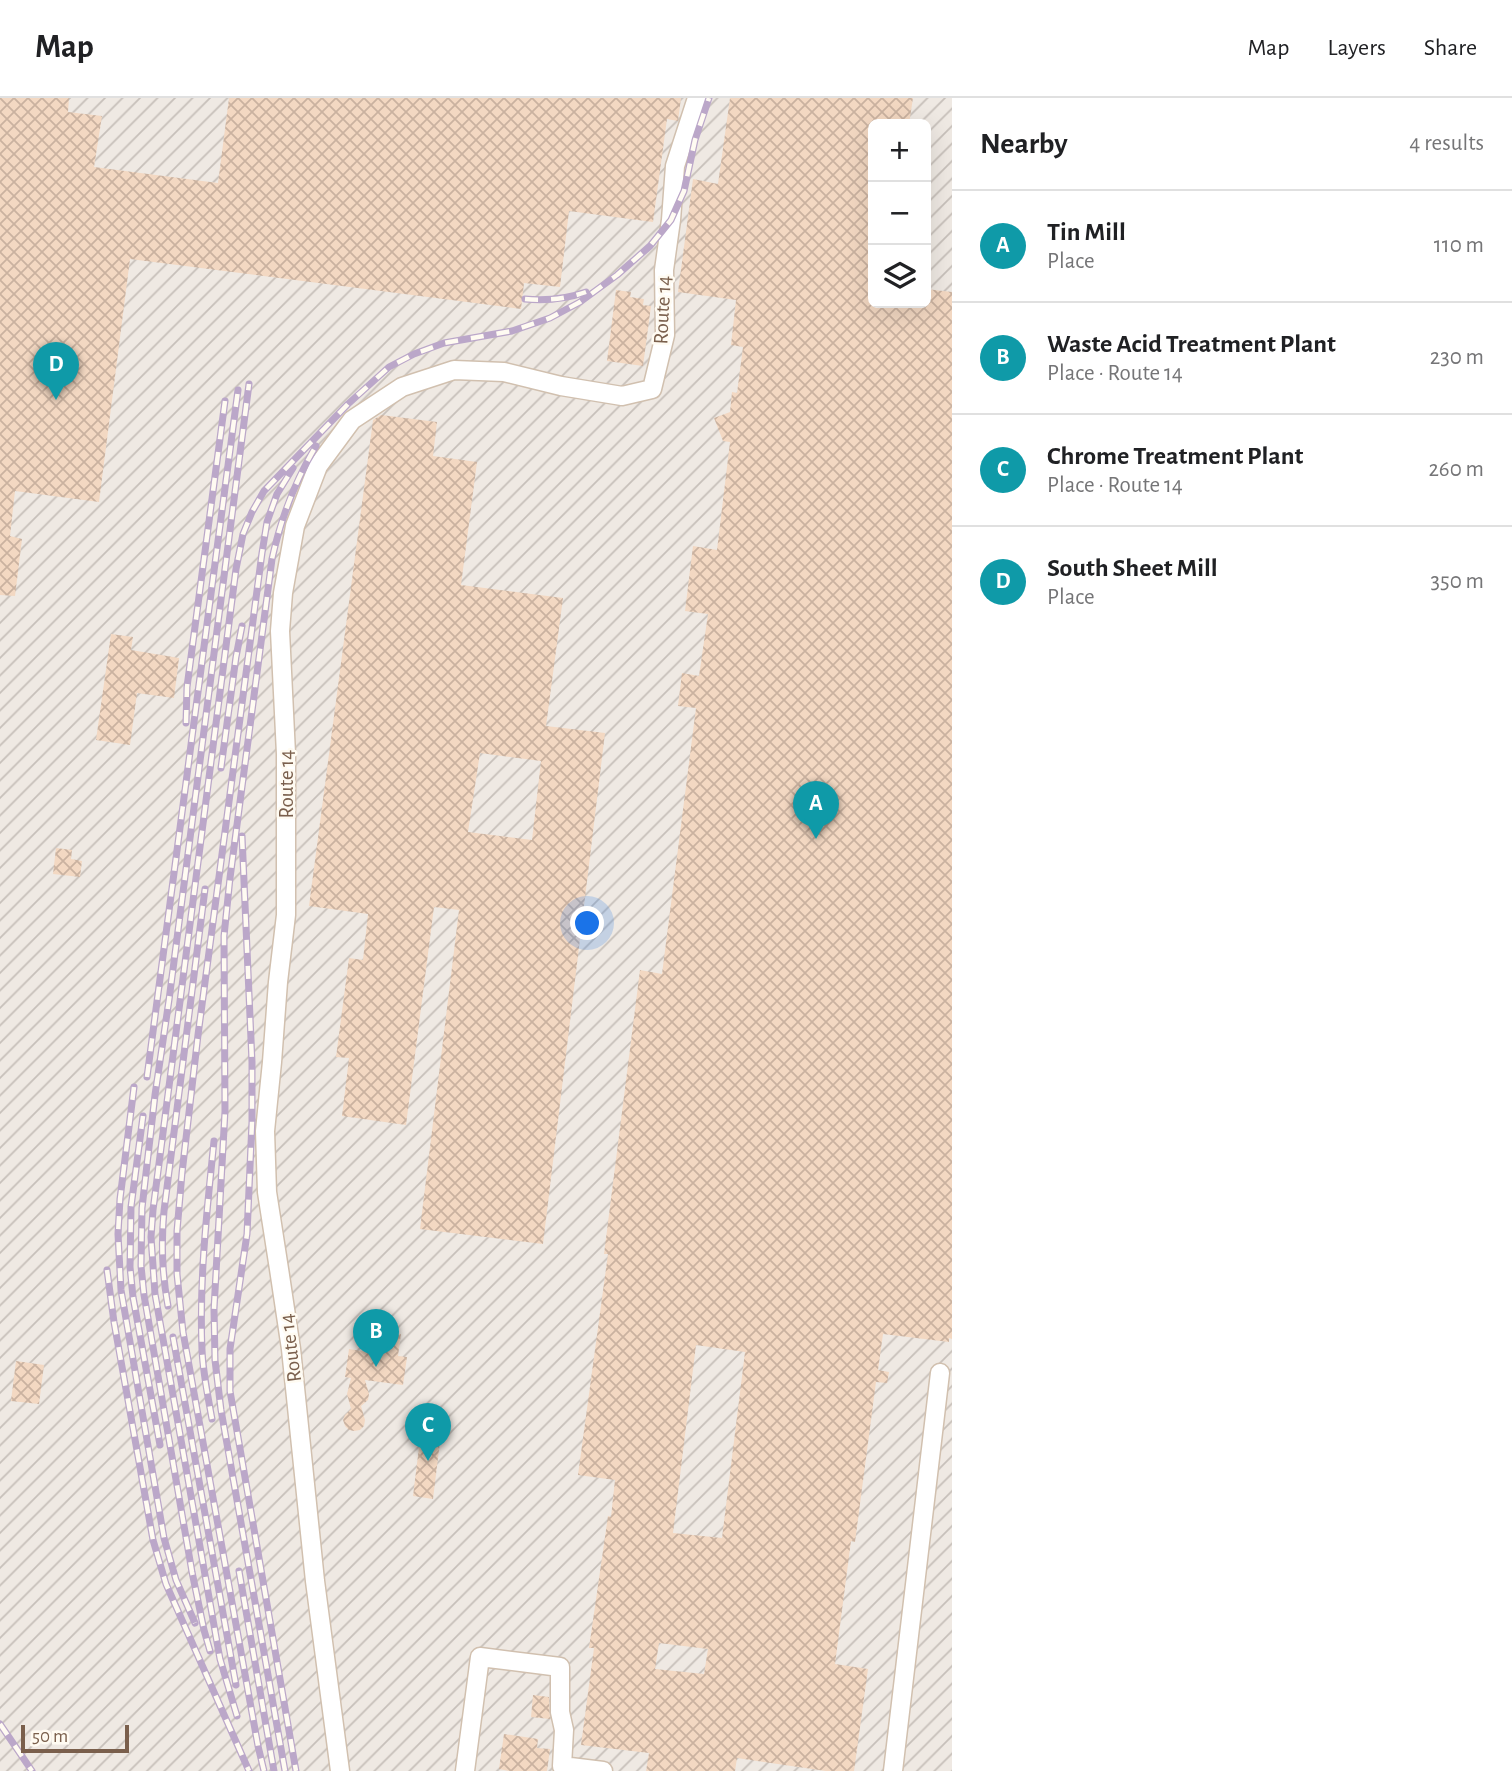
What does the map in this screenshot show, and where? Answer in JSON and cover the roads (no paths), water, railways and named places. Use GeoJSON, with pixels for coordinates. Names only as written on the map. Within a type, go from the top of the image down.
{"type":"FeatureCollection","features":[{"type":"Feature","properties":{"kind":"street","name":"Route 14"},"geometry":{"type":"LineString","coordinates":[[340,1771],[315,1581],[290,1349],[267,1192],[265,1130],[286,915],[286,754],[280,631],[283,593],[295,526],[318,466],[352,420],[402,387],[454,370],[504,372],[561,386],[622,396],[652,388],[665,335],[663,270],[671,220],[675,166],[697,98]]}},
{"type":"Feature","properties":{"kind":"street"},"geometry":{"type":"LineString","coordinates":[[893,1771],[940,1373]]}},
{"type":"Feature","properties":{"kind":"street"},"geometry":{"type":"LineString","coordinates":[[465,1771],[480,1657],[560,1667],[560,1712],[564,1730],[562,1768],[603,1771]]}},
{"type":"Feature","properties":{"kind":"railway"},"geometry":{"type":"LineString","coordinates":[[237,1716],[220,1659],[155,1294],[151,1237],[236,569],[243,534],[264,491],[348,404],[389,367],[444,343],[512,331],[550,318],[580,302],[650,246],[671,220],[684,191],[695,140],[709,98]]}},
{"type":"Feature","properties":{"kind":"railway"},"geometry":{"type":"LineString","coordinates":[[525,299],[556,299],[586,292]]}},
{"type":"Feature","properties":{"kind":"railway"},"geometry":{"type":"LineString","coordinates":[[210,1651],[192,1572],[144,1295],[141,1266],[142,1208],[249,384]]}},
{"type":"Feature","properties":{"kind":"railway"},"geometry":{"type":"LineString","coordinates":[[147,1077],[238,390]]}},
{"type":"Feature","properties":{"kind":"railway"},"geometry":{"type":"LineString","coordinates":[[186,723],[187,687],[225,401]]}},
{"type":"Feature","properties":{"kind":"railway"},"geometry":{"type":"LineString","coordinates":[[285,1771],[221,1410],[215,1360],[214,1309],[225,1111],[224,936],[230,878],[272,559],[290,500],[316,446]]}},
{"type":"Feature","properties":{"kind":"railway"},"geometry":{"type":"LineString","coordinates":[[264,1771],[183,1332],[177,1274],[177,1231],[198,1035],[262,553],[267,522],[277,494],[293,468]]}},
{"type":"Feature","properties":{"kind":"railway"},"geometry":{"type":"LineString","coordinates":[[221,768],[242,626]]}},
{"type":"Feature","properties":{"kind":"railway"},"geometry":{"type":"LineString","coordinates":[[242,836],[252,1122],[247,1234],[230,1349],[230,1391],[296,1771]]}},
{"type":"Feature","properties":{"kind":"railway"},"geometry":{"type":"LineString","coordinates":[[168,1306],[164,1282],[164,1211],[205,889]]}},
{"type":"Feature","properties":{"kind":"railway"},"geometry":{"type":"LineString","coordinates":[[134,1087],[120,1199],[118,1234],[121,1290],[164,1538],[176,1580],[195,1623]]}},
{"type":"Feature","properties":{"kind":"railway"},"geometry":{"type":"LineString","coordinates":[[143,1116],[131,1207],[130,1267],[160,1445]]}},
{"type":"Feature","properties":{"kind":"railway"},"geometry":{"type":"LineString","coordinates":[[212,1419],[203,1367],[201,1324],[204,1245],[214,1141]]}},
{"type":"Feature","properties":{"kind":"railway"},"geometry":{"type":"LineString","coordinates":[[107,1270],[153,1540],[166,1584],[249,1771]]}},
{"type":"Feature","properties":{"kind":"railway"},"geometry":{"type":"LineString","coordinates":[[173,1337],[236,1685]]}},
{"type":"Feature","properties":{"kind":"railway"},"geometry":{"type":"LineString","coordinates":[[239,1571],[274,1771]]}},
{"type":"Feature","properties":{"kind":"railway"},"geometry":{"type":"LineString","coordinates":[[0,1724],[32,1771]]}},
{"type":"Feature","properties":{"kind":"place","name":"South Sheet Mill"},"geometry":{"type":"Point","coordinates":[56,400]}},
{"type":"Feature","properties":{"kind":"place","name":"Tin Mill"},"geometry":{"type":"Point","coordinates":[816,839]}},
{"type":"Feature","properties":{"kind":"place","name":"Waste Acid Treatment Plant"},"geometry":{"type":"Point","coordinates":[376,1367]}},
{"type":"Feature","properties":{"kind":"place","name":"Chrome Treatment Plant"},"geometry":{"type":"Point","coordinates":[428,1461]}}]}
